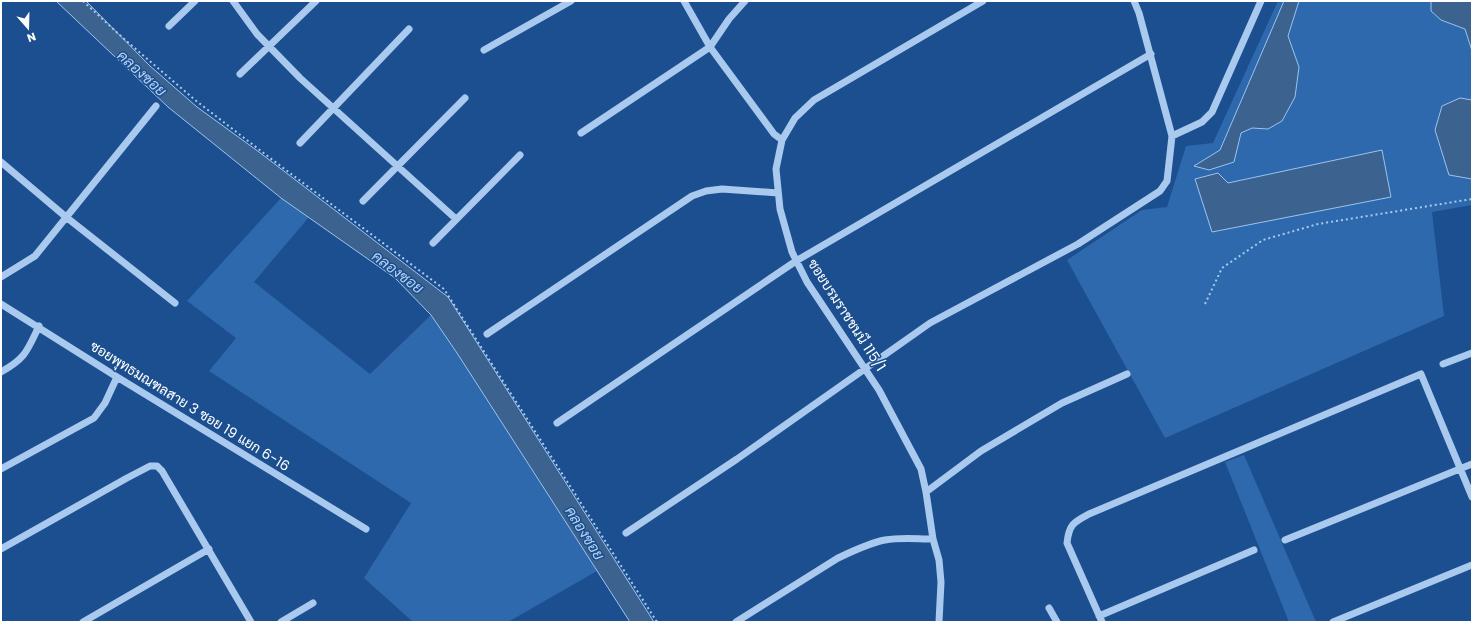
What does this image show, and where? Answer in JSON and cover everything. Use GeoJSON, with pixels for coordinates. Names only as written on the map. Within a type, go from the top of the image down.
{"type":"FeatureCollection","features":[{"type":"Feature","properties":{"kind":"street"},"geometry":{"type":"LineString","coordinates":[[169,26],[195,1]]}},
{"type":"Feature","properties":{"kind":"street"},"geometry":{"type":"LineString","coordinates":[[233,1],[258,34],[300,78],[456,219]]}},
{"type":"Feature","properties":{"kind":"street"},"geometry":{"type":"LineString","coordinates":[[240,74],[316,1]]}},
{"type":"Feature","properties":{"kind":"street"},"geometry":{"type":"LineString","coordinates":[[484,50],[570,1]]}},
{"type":"Feature","properties":{"kind":"street"},"geometry":{"type":"LineString","coordinates":[[684,1],[710,47],[774,134],[782,140]]}},
{"type":"Feature","properties":{"kind":"street"},"geometry":{"type":"LineString","coordinates":[[581,133],[710,47],[729,19],[745,1]]}},
{"type":"Feature","properties":{"kind":"street","name":"ซอยบรมราชชนนี 115/1"},"geometry":{"type":"LineString","coordinates":[[939,622],[941,582],[939,560],[933,539],[921,469],[879,390],[807,282],[796,261],[780,209],[776,169],[782,140],[795,118],[814,100],[983,1]]}},
{"type":"Feature","properties":{"kind":"street"},"geometry":{"type":"LineString","coordinates":[[626,533],[737,459],[930,323],[1078,244],[1160,191],[1167,181],[1172,136],[1151,54],[1134,1]]}},
{"type":"Feature","properties":{"kind":"street"},"geometry":{"type":"LineString","coordinates":[[1172,136],[1202,122],[1212,112],[1261,1]]}},
{"type":"Feature","properties":{"kind":"street"},"geometry":{"type":"LineString","coordinates":[[300,143],[409,29]]}},
{"type":"Feature","properties":{"kind":"street"},"geometry":{"type":"LineString","coordinates":[[557,423],[796,261],[1151,54]]}},
{"type":"Feature","properties":{"kind":"street"},"geometry":{"type":"LineString","coordinates":[[363,201],[465,98]]}},
{"type":"Feature","properties":{"kind":"street"},"geometry":{"type":"LineString","coordinates":[[1,277],[35,256],[156,106]]}},
{"type":"Feature","properties":{"kind":"street"},"geometry":{"type":"LineString","coordinates":[[433,243],[520,155]]}},
{"type":"Feature","properties":{"kind":"street"},"geometry":{"type":"LineString","coordinates":[[1,162],[66,217],[175,303]]}},
{"type":"Feature","properties":{"kind":"street"},"geometry":{"type":"LineString","coordinates":[[487,334],[692,196],[706,191],[722,189],[778,193]]}},
{"type":"Feature","properties":{"kind":"street","name":"ซอยพุทธมณฑลสาย 3 ซอย 19 แยก 6-16"},"geometry":{"type":"LineString","coordinates":[[1,304],[117,377],[366,529]]}},
{"type":"Feature","properties":{"kind":"street"},"geometry":{"type":"LineString","coordinates":[[1,372],[15,364],[27,352],[38,326]]}},
{"type":"Feature","properties":{"kind":"street"},"geometry":{"type":"LineString","coordinates":[[1443,364],[1472,353]]}},
{"type":"Feature","properties":{"kind":"street"},"geometry":{"type":"LineString","coordinates":[[926,492],[981,450],[1062,403],[1127,374]]}},
{"type":"Feature","properties":{"kind":"street"},"geometry":{"type":"LineString","coordinates":[[1254,550],[1101,619],[1067,542],[1068,530],[1074,522],[1089,514],[1422,374],[1472,498]]}},
{"type":"Feature","properties":{"kind":"street"},"geometry":{"type":"LineString","coordinates":[[1,469],[94,418],[105,403],[117,377]]}},
{"type":"Feature","properties":{"kind":"street"},"geometry":{"type":"LineString","coordinates":[[1285,540],[1472,464]]}},
{"type":"Feature","properties":{"kind":"street"},"geometry":{"type":"LineString","coordinates":[[1,549],[127,478],[150,466],[156,466],[162,471],[251,622]]}},
{"type":"Feature","properties":{"kind":"street"},"geometry":{"type":"LineString","coordinates":[[736,622],[838,558],[856,550],[884,540],[895,538],[933,539]]}},
{"type":"Feature","properties":{"kind":"street"},"geometry":{"type":"LineString","coordinates":[[83,622],[208,549]]}},
{"type":"Feature","properties":{"kind":"street"},"geometry":{"type":"LineString","coordinates":[[1333,622],[1472,565]]}},
{"type":"Feature","properties":{"kind":"street"},"geometry":{"type":"LineString","coordinates":[[281,622],[313,603]]}},
{"type":"Feature","properties":{"kind":"street"},"geometry":{"type":"LineString","coordinates":[[1049,608],[1057,622]]}},
{"type":"Feature","properties":{"kind":"path"},"geometry":{"type":"LineString","coordinates":[[83,1],[123,38],[201,104],[280,166],[444,290],[657,622]]}},
{"type":"Feature","properties":{"kind":"path"},"geometry":{"type":"LineString","coordinates":[[1204,304],[1222,268],[1263,240],[1318,224],[1472,199]]}},
{"type":"Feature","properties":{"kind":"shaded area"},"geometry":{"type":"Polygon","coordinates":[[[1278,1],[1284,1],[1220,150],[1195,166],[1233,162],[1241,133],[1252,128],[1268,129],[1299,67],[1288,36],[1299,1],[1431,1],[1431,11],[1441,20],[1465,29],[1472,51],[1472,100],[1460,98],[1449,175],[1472,179],[1472,205],[1432,212],[1444,316],[1165,438],[1067,260],[1142,210],[1167,207],[1186,146],[1213,143],[1278,1]],[[1382,150],[1228,183],[1212,232],[1391,196],[1382,150]]]}},
{"type":"Feature","properties":{"kind":"shaded area"},"geometry":{"type":"Polygon","coordinates":[[[281,198],[309,217],[254,282],[370,374],[431,315],[597,571],[508,622],[413,622],[364,578],[411,503],[209,371],[236,338],[187,301],[281,198]]]}},
{"type":"Feature","properties":{"kind":"shaded area"},"geometry":{"type":"Polygon","coordinates":[[[1244,455],[1316,622],[1289,622],[1225,462],[1244,455]]]}},
{"type":"Feature","properties":{"kind":"water","name":"คลองซอย"},"geometry":{"type":"Polygon","coordinates":[[[56,1],[86,1],[150,66],[197,107],[259,152],[448,297],[654,622],[630,622],[431,315],[395,278],[281,198],[168,107],[56,1]]]}},
{"type":"Feature","properties":{"kind":"water"},"geometry":{"type":"Polygon","coordinates":[[[1284,1],[1299,1],[1288,36],[1299,67],[1295,97],[1282,121],[1268,129],[1252,128],[1241,133],[1234,162],[1209,170],[1194,166],[1220,150],[1284,1]]]}},
{"type":"Feature","properties":{"kind":"water"},"geometry":{"type":"Polygon","coordinates":[[[1431,1],[1472,1],[1472,51],[1465,29],[1441,20],[1431,11],[1431,1]]]}},
{"type":"Feature","properties":{"kind":"water"},"geometry":{"type":"Polygon","coordinates":[[[1460,98],[1472,100],[1472,179],[1449,175],[1435,130],[1442,106],[1460,98]]]}},
{"type":"Feature","properties":{"kind":"water"},"geometry":{"type":"Polygon","coordinates":[[[1382,150],[1391,197],[1212,232],[1195,179],[1218,173],[1228,183],[1382,150]]]}}]}
